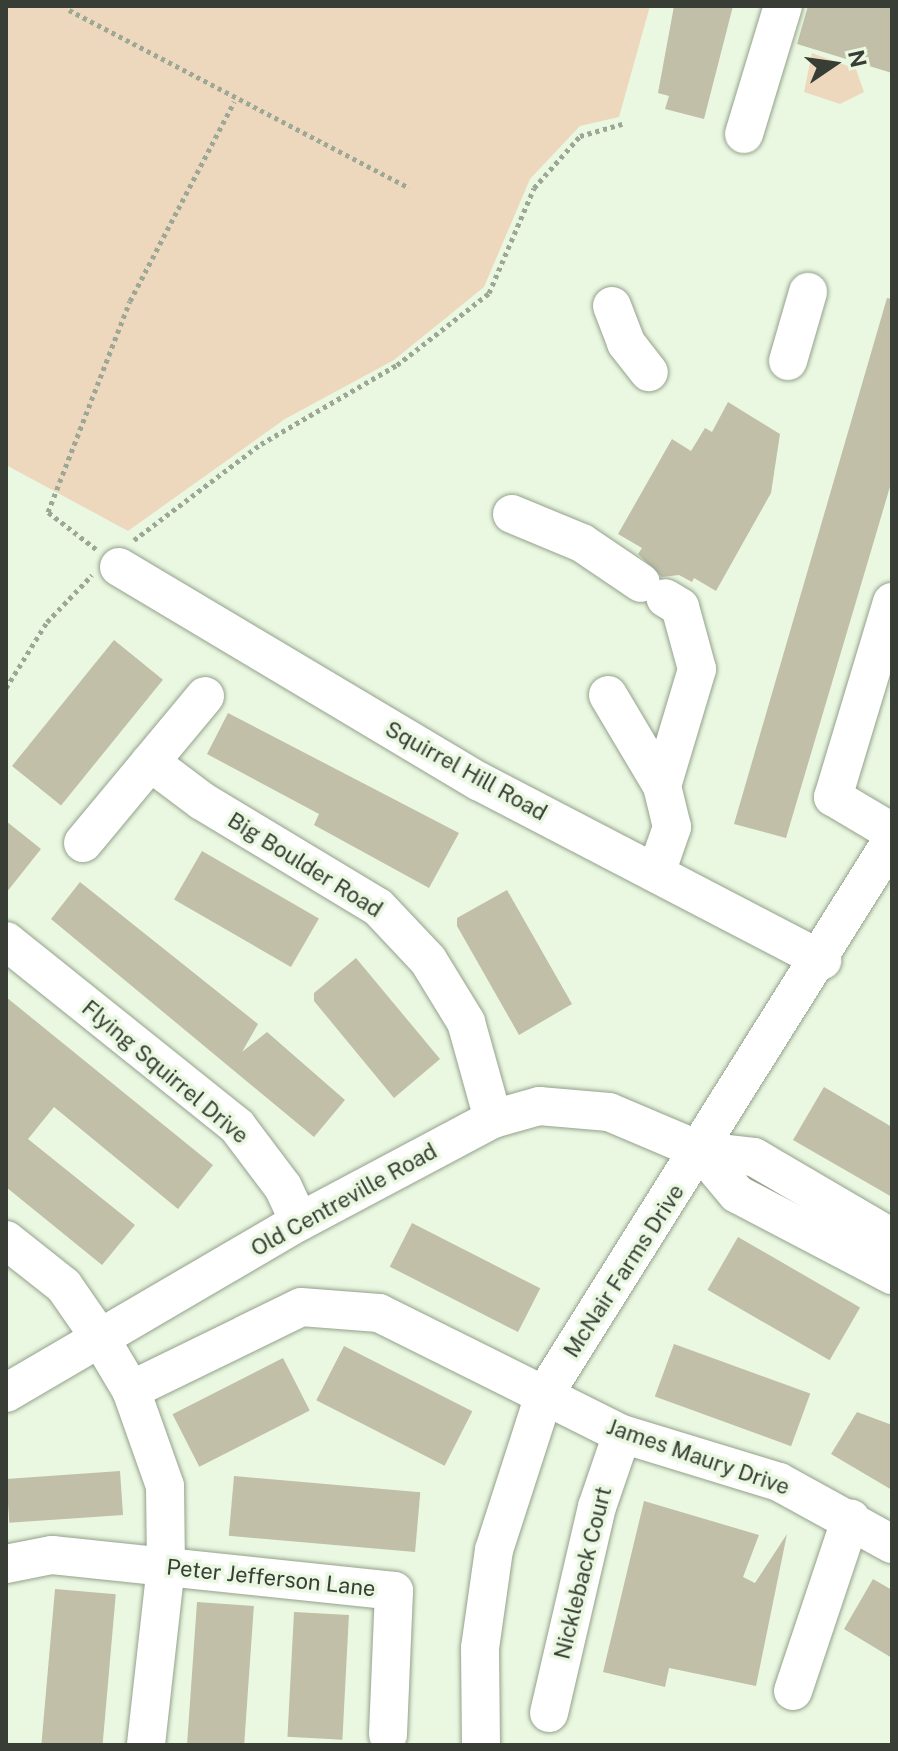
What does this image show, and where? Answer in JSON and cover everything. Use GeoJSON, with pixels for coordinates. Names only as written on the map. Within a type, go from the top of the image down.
{"type":"FeatureCollection","features":[{"type":"Feature","properties":{"kind":"street"},"geometry":{"type":"LineString","coordinates":[[744,134],[783,6]]}},
{"type":"Feature","properties":{"kind":"street"},"geometry":{"type":"LineString","coordinates":[[788,361],[808,292]]}},
{"type":"Feature","properties":{"kind":"street"},"geometry":{"type":"LineString","coordinates":[[612,306],[626,343],[649,372]]}},
{"type":"Feature","properties":{"kind":"street"},"geometry":{"type":"LineString","coordinates":[[512,514],[582,543],[680,607],[697,669],[662,786]]}},
{"type":"Feature","properties":{"kind":"street","name":"Squirrel Hill Road"},"geometry":{"type":"LineString","coordinates":[[115,564],[480,782],[822,960]]}},
{"type":"Feature","properties":{"kind":"street"},"geometry":{"type":"LineString","coordinates":[[892,602],[833,797],[892,832]]}},
{"type":"Feature","properties":{"kind":"street"},"geometry":{"type":"LineString","coordinates":[[608,695],[662,786],[672,827],[656,873]]}},
{"type":"Feature","properties":{"kind":"street"},"geometry":{"type":"LineString","coordinates":[[83,843],[205,696]]}},
{"type":"Feature","properties":{"kind":"street","name":"Big Boulder Road"},"geometry":{"type":"LineString","coordinates":[[150,762],[202,801],[378,907],[428,960],[466,1022],[493,1119]]}},
{"type":"Feature","properties":{"kind":"street","name":"McNair Farms Drive"},"geometry":{"type":"LineString","coordinates":[[481,1745],[480,1648],[494,1550],[544,1395],[822,960],[892,840]]}},
{"type":"Feature","properties":{"kind":"street","name":"Flying Squirrel Drive"},"geometry":{"type":"LineString","coordinates":[[6,941],[237,1126],[283,1187],[299,1222]]}},
{"type":"Feature","properties":{"kind":"street","name":"Old Centreville Road"},"geometry":{"type":"LineString","coordinates":[[6,1393],[299,1222],[493,1119],[539,1106],[609,1112],[701,1151]]}},
{"type":"Feature","properties":{"kind":"street"},"geometry":{"type":"LineString","coordinates":[[701,1151],[754,1157],[892,1238]]}},
{"type":"Feature","properties":{"kind":"street"},"geometry":{"type":"LineString","coordinates":[[701,1151],[737,1194],[892,1275]]}},
{"type":"Feature","properties":{"kind":"street"},"geometry":{"type":"LineString","coordinates":[[6,1240],[64,1286],[100,1338],[131,1390],[165,1486],[166,1566],[146,1745]]}},
{"type":"Feature","properties":{"kind":"street","name":"James Maury Drive"},"geometry":{"type":"LineString","coordinates":[[131,1390],[301,1307],[379,1313],[622,1434],[779,1482],[851,1518],[892,1544]]}},
{"type":"Feature","properties":{"kind":"street","name":"Nickleback Court"},"geometry":{"type":"LineString","coordinates":[[549,1713],[597,1507],[622,1434]]}},
{"type":"Feature","properties":{"kind":"street"},"geometry":{"type":"LineString","coordinates":[[793,1691],[851,1518]]}},
{"type":"Feature","properties":{"kind":"street","name":"Peter Jefferson Lane"},"geometry":{"type":"LineString","coordinates":[[6,1564],[52,1555],[394,1591],[388,1735]]}},
{"type":"Feature","properties":{"kind":"path"},"geometry":{"type":"LineString","coordinates":[[69,10],[234,102],[409,188]]}},
{"type":"Feature","properties":{"kind":"path"},"geometry":{"type":"LineString","coordinates":[[115,564],[48,512],[130,301],[234,102]]}},
{"type":"Feature","properties":{"kind":"path"},"geometry":{"type":"LineString","coordinates":[[6,688],[47,622],[261,444],[397,365],[489,293],[534,188],[580,136],[622,124]]}},
{"type":"Feature","properties":{"kind":"shaded area"},"geometry":{"type":"Polygon","coordinates":[[[6,6],[650,6],[619,117],[580,126],[530,179],[484,287],[394,360],[285,419],[128,531],[6,465],[6,6]]]}},
{"type":"Feature","properties":{"kind":"shaded area"},"geometry":{"type":"Polygon","coordinates":[[[812,53],[856,69],[864,92],[840,104],[804,92],[812,53]]]}},
{"type":"Feature","properties":{"kind":"building"},"geometry":{"type":"Polygon","coordinates":[[[674,6],[733,6],[704,119],[665,109],[669,96],[658,93],[674,6]]]}},
{"type":"Feature","properties":{"kind":"building"},"geometry":{"type":"Polygon","coordinates":[[[808,6],[892,6],[892,73],[797,44],[808,6]]]}},
{"type":"Feature","properties":{"kind":"building"},"geometry":{"type":"Polygon","coordinates":[[[887,298],[892,299],[892,480],[786,838],[734,824],[887,298]]]}},
{"type":"Feature","properties":{"kind":"building"},"geometry":{"type":"Polygon","coordinates":[[[728,402],[780,434],[771,493],[716,591],[694,578],[692,582],[679,575],[662,577],[638,554],[642,548],[618,534],[672,439],[691,451],[705,428],[712,432],[728,402]]]}},
{"type":"Feature","properties":{"kind":"building"},"geometry":{"type":"Polygon","coordinates":[[[114,640],[163,680],[61,806],[12,766],[114,640]]]}},
{"type":"Feature","properties":{"kind":"building"},"geometry":{"type":"Polygon","coordinates":[[[228,713],[459,833],[429,888],[314,825],[319,814],[207,754],[228,713]]]}},
{"type":"Feature","properties":{"kind":"building"},"geometry":{"type":"Polygon","coordinates":[[[6,821],[41,849],[6,893],[6,821]]]}},
{"type":"Feature","properties":{"kind":"building"},"geometry":{"type":"Polygon","coordinates":[[[202,851],[319,918],[291,967],[174,899],[202,851]]]}},
{"type":"Feature","properties":{"kind":"building"},"geometry":{"type":"Polygon","coordinates":[[[80,882],[258,1024],[242,1052],[267,1032],[345,1100],[314,1137],[51,919],[80,882]]]}},
{"type":"Feature","properties":{"kind":"building"},"geometry":{"type":"Polygon","coordinates":[[[507,890],[572,1004],[519,1035],[457,926],[457,918],[507,890]]]}},
{"type":"Feature","properties":{"kind":"building"},"geometry":{"type":"Polygon","coordinates":[[[356,958],[440,1059],[394,1098],[314,1001],[314,993],[356,958]]]}},
{"type":"Feature","properties":{"kind":"building"},"geometry":{"type":"Polygon","coordinates":[[[6,997],[213,1165],[178,1209],[54,1107],[28,1139],[135,1225],[102,1265],[6,1187],[6,997]]]}},
{"type":"Feature","properties":{"kind":"building"},"geometry":{"type":"Polygon","coordinates":[[[824,1087],[892,1127],[892,1197],[793,1140],[824,1087]]]}},
{"type":"Feature","properties":{"kind":"building"},"geometry":{"type":"Polygon","coordinates":[[[412,1223],[540,1288],[518,1332],[390,1267],[412,1223]]]}},
{"type":"Feature","properties":{"kind":"building"},"geometry":{"type":"Polygon","coordinates":[[[738,1237],[860,1308],[830,1360],[708,1290],[738,1237]]]}},
{"type":"Feature","properties":{"kind":"building"},"geometry":{"type":"Polygon","coordinates":[[[674,1344],[810,1394],[791,1446],[655,1397],[674,1344]]]}},
{"type":"Feature","properties":{"kind":"building"},"geometry":{"type":"Polygon","coordinates":[[[344,1346],[472,1411],[445,1466],[316,1400],[344,1346]]]}},
{"type":"Feature","properties":{"kind":"building"},"geometry":{"type":"Polygon","coordinates":[[[283,1358],[310,1411],[199,1467],[173,1414],[283,1358]]]}},
{"type":"Feature","properties":{"kind":"building"},"geometry":{"type":"Polygon","coordinates":[[[857,1412],[892,1425],[892,1490],[831,1454],[857,1412]]]}},
{"type":"Feature","properties":{"kind":"building"},"geometry":{"type":"Polygon","coordinates":[[[120,1471],[123,1515],[9,1523],[6,1479],[120,1471]]]}},
{"type":"Feature","properties":{"kind":"building"},"geometry":{"type":"Polygon","coordinates":[[[234,1476],[420,1492],[415,1552],[229,1536],[234,1476]]]}},
{"type":"Feature","properties":{"kind":"building"},"geometry":{"type":"Polygon","coordinates":[[[644,1501],[759,1535],[743,1577],[755,1583],[787,1534],[756,1686],[669,1668],[665,1687],[603,1672],[644,1501]]]}},
{"type":"Feature","properties":{"kind":"building"},"geometry":{"type":"Polygon","coordinates":[[[873,1579],[892,1590],[892,1658],[844,1629],[873,1579]]]}},
{"type":"Feature","properties":{"kind":"building"},"geometry":{"type":"Polygon","coordinates":[[[55,1589],[116,1594],[103,1745],[41,1744],[55,1589]]]}},
{"type":"Feature","properties":{"kind":"building"},"geometry":{"type":"Polygon","coordinates":[[[197,1602],[254,1606],[244,1745],[187,1745],[197,1602]]]}},
{"type":"Feature","properties":{"kind":"building"},"geometry":{"type":"Polygon","coordinates":[[[294,1612],[349,1615],[342,1740],[287,1737],[294,1612]]]}}]}
